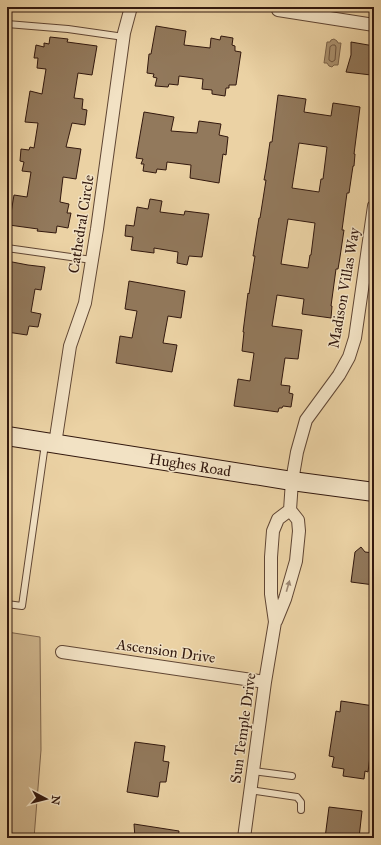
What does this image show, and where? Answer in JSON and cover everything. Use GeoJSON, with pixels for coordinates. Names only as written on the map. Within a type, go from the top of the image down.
{"type":"FeatureCollection","features":[{"type":"Feature","properties":{"kind":"main road","name":"Hughes Road"},"geometry":{"type":"LineString","coordinates":[[7,436],[292,481],[374,492]]}},
{"type":"Feature","properties":{"kind":"street","name":"Cathedral Circle"},"geometry":{"type":"LineString","coordinates":[[50,443],[70,346],[84,303],[92,260],[124,37],[131,7]]}},
{"type":"Feature","properties":{"kind":"street"},"geometry":{"type":"LineString","coordinates":[[278,10],[374,25]]}},
{"type":"Feature","properties":{"kind":"street","name":"Madison Villas Way"},"geometry":{"type":"LineString","coordinates":[[292,481],[297,452],[306,420],[339,375],[349,357],[355,338],[374,206]]}},
{"type":"Feature","properties":{"kind":"street"},"geometry":{"type":"LineString","coordinates":[[290,510],[292,481]]}},
{"type":"Feature","properties":{"kind":"street","name":"Sun Temple Drive"},"geometry":{"type":"LineString","coordinates":[[244,838],[265,682],[275,622],[296,561],[299,531],[298,520],[290,510],[278,519],[273,531],[270,557],[271,594],[275,622]]}},
{"type":"Feature","properties":{"kind":"street","name":"Ascension Drive"},"geometry":{"type":"LineString","coordinates":[[62,652],[265,682]]}},
{"type":"Feature","properties":{"kind":"lane"},"geometry":{"type":"LineString","coordinates":[[7,24],[68,29],[124,37]]}},
{"type":"Feature","properties":{"kind":"lane"},"geometry":{"type":"LineString","coordinates":[[7,248],[92,260]]}},
{"type":"Feature","properties":{"kind":"lane"},"geometry":{"type":"LineString","coordinates":[[7,604],[22,606],[50,443]]}},
{"type":"Feature","properties":{"kind":"lane"},"geometry":{"type":"LineString","coordinates":[[253,771],[292,776]]}},
{"type":"Feature","properties":{"kind":"lane"},"geometry":{"type":"LineString","coordinates":[[250,790],[296,797],[301,802],[301,810]]}},
{"type":"Feature","properties":{"kind":"shaded area"},"geometry":{"type":"Polygon","coordinates":[[[7,632],[40,637],[41,750],[34,838],[7,838],[7,632]]]}},
{"type":"Feature","properties":{"kind":"water"},"geometry":{"type":"Polygon","coordinates":[[[334,39],[338,43],[341,43],[338,65],[334,65],[332,67],[327,63],[324,63],[327,42],[334,39]]]}},
{"type":"Feature","properties":{"kind":"building"},"geometry":{"type":"Polygon","coordinates":[[[156,26],[186,31],[184,45],[210,48],[211,38],[220,40],[221,36],[233,38],[232,45],[235,46],[235,51],[241,52],[236,85],[229,85],[229,88],[226,88],[225,96],[212,94],[212,90],[202,89],[203,79],[179,76],[178,85],[169,84],[168,87],[155,86],[157,78],[153,77],[154,74],[147,73],[149,54],[151,54],[156,26]]]}},
{"type":"Feature","properties":{"kind":"building"},"geometry":{"type":"Polygon","coordinates":[[[50,37],[68,39],[67,42],[97,46],[92,75],[78,73],[74,98],[83,99],[82,109],[87,110],[85,125],[72,123],[66,147],[81,149],[76,179],[63,177],[60,202],[69,204],[67,213],[71,213],[68,228],[57,226],[56,233],[37,231],[38,229],[9,225],[14,195],[27,197],[31,172],[22,171],[24,162],[20,161],[21,149],[29,150],[30,147],[34,148],[38,123],[25,122],[30,91],[42,94],[46,69],[37,68],[38,58],[34,58],[36,45],[44,47],[44,43],[49,44],[50,37]]]}},
{"type":"Feature","properties":{"kind":"building"},"geometry":{"type":"Polygon","coordinates":[[[351,42],[374,46],[371,75],[346,72],[351,55],[351,42]]]}},
{"type":"Feature","properties":{"kind":"building"},"geometry":{"type":"Polygon","coordinates":[[[278,95],[306,99],[304,112],[331,116],[333,103],[360,107],[354,154],[354,166],[349,193],[347,193],[342,230],[344,230],[338,269],[336,269],[331,306],[331,318],[302,314],[304,299],[277,295],[272,326],[302,330],[298,359],[285,358],[281,385],[290,386],[289,393],[293,394],[291,407],[283,406],[282,408],[279,408],[278,412],[234,406],[238,379],[250,381],[254,353],[242,351],[243,332],[255,256],[253,256],[266,180],[264,180],[270,142],[272,142],[278,95]],[[299,143],[292,188],[319,192],[321,179],[323,179],[327,147],[299,143]],[[288,219],[281,264],[308,268],[315,223],[288,219]]]}},
{"type":"Feature","properties":{"kind":"building"},"geometry":{"type":"Polygon","coordinates":[[[144,112],[174,117],[171,131],[197,133],[199,121],[221,124],[219,135],[228,137],[226,155],[223,154],[219,183],[190,178],[191,165],[167,162],[166,170],[157,169],[156,173],[143,171],[144,164],[141,164],[143,159],[136,158],[144,112]]]}},
{"type":"Feature","properties":{"kind":"building"},"geometry":{"type":"Polygon","coordinates":[[[150,199],[162,201],[160,212],[184,215],[185,211],[209,214],[202,257],[189,256],[187,265],[177,263],[178,252],[154,248],[154,253],[131,250],[133,237],[125,236],[126,225],[134,226],[137,207],[148,209],[150,199]]]}},
{"type":"Feature","properties":{"kind":"building"},"geometry":{"type":"Polygon","coordinates":[[[7,261],[45,267],[41,290],[35,289],[31,312],[41,314],[38,327],[29,326],[27,335],[7,332],[7,261]]]}},
{"type":"Feature","properties":{"kind":"building"},"geometry":{"type":"Polygon","coordinates":[[[129,281],[185,291],[181,318],[168,316],[163,343],[177,345],[172,372],[116,363],[120,336],[132,338],[137,311],[125,309],[129,281]]]}},
{"type":"Feature","properties":{"kind":"building"},"geometry":{"type":"Polygon","coordinates":[[[361,547],[365,552],[374,553],[374,585],[351,582],[355,552],[361,547]]]}},
{"type":"Feature","properties":{"kind":"building"},"geometry":{"type":"Polygon","coordinates":[[[341,701],[374,706],[374,724],[368,772],[365,771],[364,779],[343,776],[344,769],[332,767],[334,757],[329,756],[336,711],[340,712],[341,701]]]}},
{"type":"Feature","properties":{"kind":"building"},"geometry":{"type":"Polygon","coordinates":[[[135,742],[165,746],[163,761],[169,762],[166,782],[160,782],[158,797],[127,792],[135,742]]]}},
{"type":"Feature","properties":{"kind":"building"},"geometry":{"type":"Polygon","coordinates":[[[329,807],[362,811],[359,838],[325,838],[329,807]]]}},
{"type":"Feature","properties":{"kind":"building"},"geometry":{"type":"Polygon","coordinates":[[[134,824],[179,831],[178,838],[135,838],[134,824]]]}}]}
